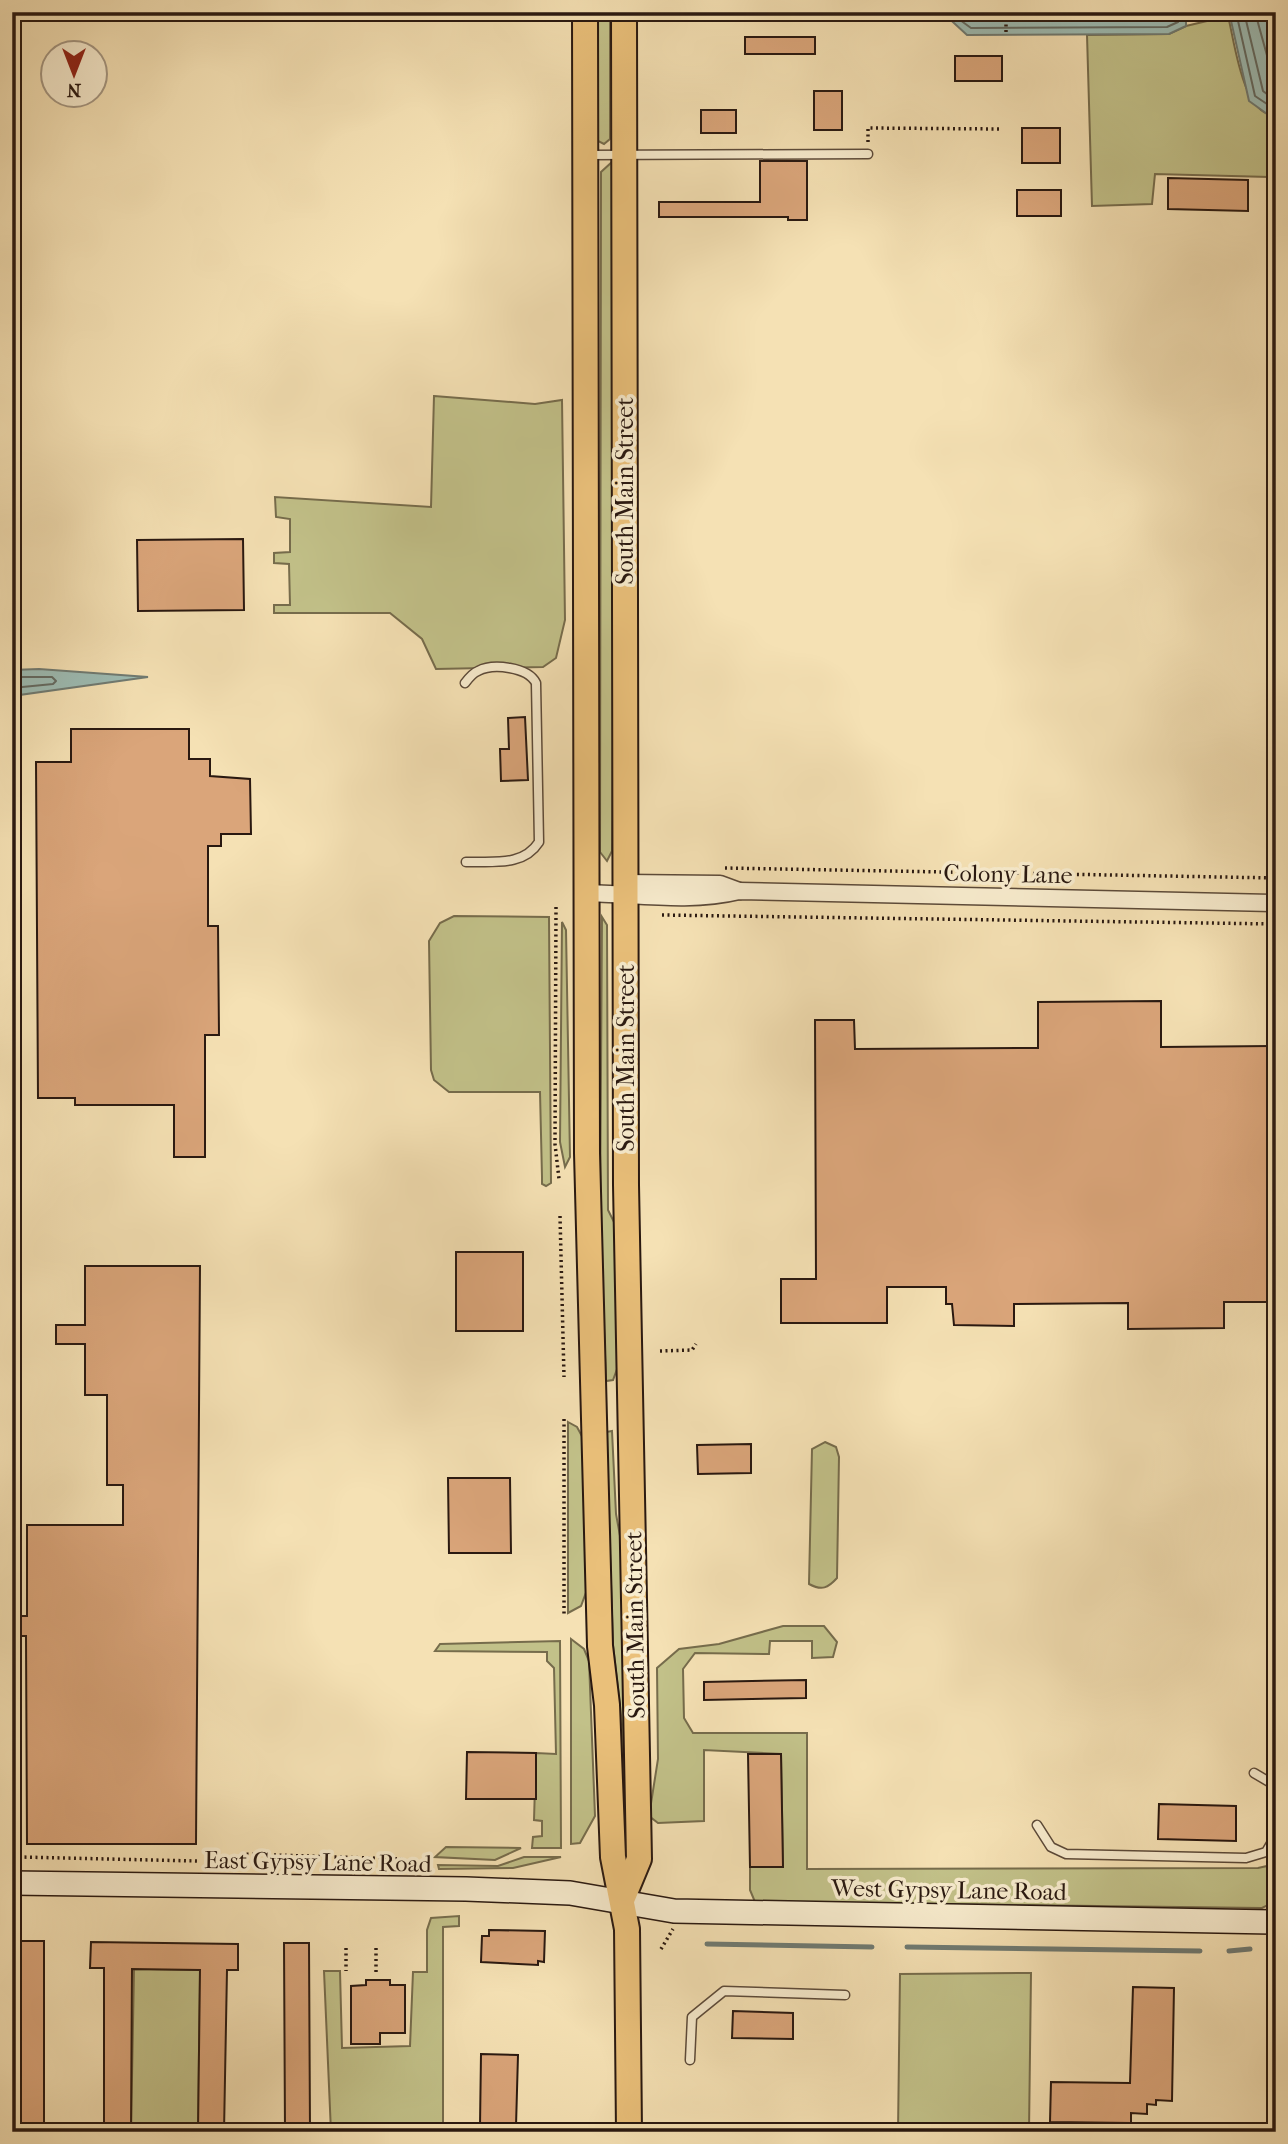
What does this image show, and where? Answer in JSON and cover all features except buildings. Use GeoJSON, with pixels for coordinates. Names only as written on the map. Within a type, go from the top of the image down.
{"type":"FeatureCollection","features":[{"type":"Feature","properties":{"kind":"main road","name":"South Main Street"},"geometry":{"type":"LineString","coordinates":[[585,12],[587,1153],[600,1632],[607,1705],[613,1857],[627,1929],[629,2132]]}},
{"type":"Feature","properties":{"kind":"main road","name":"South Main Street"},"geometry":{"type":"LineString","coordinates":[[622,1900],[639,1859],[626,1185],[624,12]]}},
{"type":"Feature","properties":{"kind":"main road","name":"East Gypsy Lane Road"},"geometry":{"type":"LineString","coordinates":[[12,1883],[466,1889],[570,1893],[622,1900]]}},
{"type":"Feature","properties":{"kind":"main road","name":"West Gypsy Lane Road"},"geometry":{"type":"LineString","coordinates":[[622,1900],[674,1911],[1276,1922]]}},
{"type":"Feature","properties":{"kind":"street","name":"Colony Lane"},"geometry":{"type":"LineString","coordinates":[[586,893],[625,888],[719,896],[739,891],[1276,903]]}},
{"type":"Feature","properties":{"kind":"lane"},"geometry":{"type":"LineString","coordinates":[[585,155],[867,154]]}},
{"type":"Feature","properties":{"kind":"lane"},"geometry":{"type":"LineString","coordinates":[[464,682],[478,670],[506,668],[523,669],[532,674],[536,682],[539,842],[533,852],[520,860],[466,862]]}},
{"type":"Feature","properties":{"kind":"lane"},"geometry":{"type":"LineString","coordinates":[[1254,1773],[1276,1786]]}},
{"type":"Feature","properties":{"kind":"lane"},"geometry":{"type":"LineString","coordinates":[[1037,1825],[1051,1847],[1066,1854],[1247,1858],[1266,1852],[1276,1835]]}},
{"type":"Feature","properties":{"kind":"lane"},"geometry":{"type":"LineString","coordinates":[[690,2060],[692,2017],[724,1991],[845,1995]]}},
{"type":"Feature","properties":{"kind":"path"},"geometry":{"type":"LineString","coordinates":[[1006,19],[1006,35]]}},
{"type":"Feature","properties":{"kind":"path"},"geometry":{"type":"LineString","coordinates":[[999,20],[1014,19]]}},
{"type":"Feature","properties":{"kind":"path"},"geometry":{"type":"LineString","coordinates":[[867,154],[867,128],[1002,129]]}},
{"type":"Feature","properties":{"kind":"path"},"geometry":{"type":"LineString","coordinates":[[715,868],[1276,878]]}},
{"type":"Feature","properties":{"kind":"path"},"geometry":{"type":"LineString","coordinates":[[556,907],[555,1144],[558,1179]]}},
{"type":"Feature","properties":{"kind":"path"},"geometry":{"type":"LineString","coordinates":[[662,915],[1276,924]]}},
{"type":"Feature","properties":{"kind":"path"},"geometry":{"type":"LineString","coordinates":[[560,1216],[564,1377]]}},
{"type":"Feature","properties":{"kind":"path"},"geometry":{"type":"LineString","coordinates":[[660,1351],[692,1350],[696,1343]]}},
{"type":"Feature","properties":{"kind":"path"},"geometry":{"type":"LineString","coordinates":[[564,1419],[565,1614]]}},
{"type":"Feature","properties":{"kind":"path"},"geometry":{"type":"LineString","coordinates":[[241,1854],[403,1859]]}},
{"type":"Feature","properties":{"kind":"path"},"geometry":{"type":"LineString","coordinates":[[19,1857],[197,1861]]}},
{"type":"Feature","properties":{"kind":"path"},"geometry":{"type":"LineString","coordinates":[[661,1949],[674,1927]]}},
{"type":"Feature","properties":{"kind":"path"},"geometry":{"type":"LineString","coordinates":[[346,1948],[346,1971]]}},
{"type":"Feature","properties":{"kind":"path"},"geometry":{"type":"LineString","coordinates":[[376,1948],[376,1972]]}},
{"type":"Feature","properties":{"kind":"shaded area"},"geometry":{"type":"Polygon","coordinates":[[[596,12],[610,12],[610,139],[604,144],[596,140],[596,12]]]}},
{"type":"Feature","properties":{"kind":"shaded area"},"geometry":{"type":"Polygon","coordinates":[[[1228,16],[1237,59],[1248,91],[1264,113],[1276,116],[1276,220],[1271,220],[1269,177],[1155,174],[1152,204],[1092,206],[1087,35],[1169,34],[1186,26],[1228,16]]]}},
{"type":"Feature","properties":{"kind":"shaded area"},"geometry":{"type":"Polygon","coordinates":[[[612,162],[617,167],[612,851],[607,861],[600,852],[601,172],[612,162]]]}},
{"type":"Feature","properties":{"kind":"shaded area"},"geometry":{"type":"Polygon","coordinates":[[[434,396],[535,404],[562,400],[565,620],[556,658],[543,667],[436,669],[422,639],[390,613],[274,613],[274,605],[290,605],[289,564],[274,563],[274,553],[290,552],[290,519],[276,517],[275,497],[431,507],[434,396]]]}},
{"type":"Feature","properties":{"kind":"shaded area"},"geometry":{"type":"Polygon","coordinates":[[[454,916],[549,917],[551,1183],[546,1186],[542,1184],[540,1092],[449,1092],[434,1080],[431,1070],[429,941],[440,923],[454,916]]]}},
{"type":"Feature","properties":{"kind":"shaded area"},"geometry":{"type":"Polygon","coordinates":[[[602,917],[607,925],[608,1210],[617,1228],[620,1361],[613,1380],[606,1381],[600,1223],[602,917]]]}},
{"type":"Feature","properties":{"kind":"shaded area"},"geometry":{"type":"Polygon","coordinates":[[[562,922],[566,930],[570,1157],[565,1167],[560,1142],[562,922]]]}},
{"type":"Feature","properties":{"kind":"shaded area"},"geometry":{"type":"Polygon","coordinates":[[[568,1422],[577,1427],[584,1440],[588,1587],[581,1606],[568,1613],[568,1422]]]}},
{"type":"Feature","properties":{"kind":"shaded area"},"geometry":{"type":"Polygon","coordinates":[[[612,1431],[616,1514],[625,1563],[630,1852],[623,1852],[623,1733],[613,1645],[606,1432],[612,1431]]]}},
{"type":"Feature","properties":{"kind":"shaded area"},"geometry":{"type":"Polygon","coordinates":[[[825,1442],[836,1447],[839,1457],[837,1578],[821,1588],[809,1584],[812,1449],[825,1442]]]}},
{"type":"Feature","properties":{"kind":"shaded area"},"geometry":{"type":"Polygon","coordinates":[[[783,1626],[824,1626],[837,1642],[833,1657],[812,1658],[812,1641],[770,1641],[769,1654],[695,1653],[683,1669],[684,1718],[693,1733],[807,1733],[807,1869],[1258,1868],[1276,1864],[1276,1901],[1262,1908],[755,1902],[750,1890],[750,1867],[783,1866],[781,1754],[704,1750],[704,1821],[658,1823],[649,1816],[658,1759],[657,1668],[679,1649],[719,1644],[783,1626]]]}},
{"type":"Feature","properties":{"kind":"shaded area"},"geometry":{"type":"Polygon","coordinates":[[[571,1639],[584,1649],[589,1661],[595,1816],[580,1843],[571,1844],[571,1639]]]}},
{"type":"Feature","properties":{"kind":"shaded area"},"geometry":{"type":"Polygon","coordinates":[[[560,1641],[561,1848],[532,1848],[533,1837],[542,1836],[542,1821],[534,1820],[536,1753],[556,1754],[554,1668],[547,1661],[547,1652],[435,1651],[440,1644],[560,1641]]]}},
{"type":"Feature","properties":{"kind":"shaded area"},"geometry":{"type":"Polygon","coordinates":[[[446,1847],[521,1848],[495,1860],[435,1857],[446,1847]]]}},
{"type":"Feature","properties":{"kind":"shaded area"},"geometry":{"type":"Polygon","coordinates":[[[524,1857],[561,1857],[513,1868],[439,1869],[438,1865],[498,1866],[524,1857]]]}},
{"type":"Feature","properties":{"kind":"shaded area"},"geometry":{"type":"Polygon","coordinates":[[[459,1916],[459,1926],[443,1927],[443,2132],[353,2129],[331,2132],[324,1971],[340,1971],[342,2048],[410,2046],[413,1972],[427,1972],[427,1930],[431,1918],[459,1916]]]}},
{"type":"Feature","properties":{"kind":"shaded area"},"geometry":{"type":"Polygon","coordinates":[[[134,1969],[200,1970],[198,2132],[131,2132],[134,1969]]]}},
{"type":"Feature","properties":{"kind":"shaded area"},"geometry":{"type":"Polygon","coordinates":[[[1031,1973],[1029,2132],[898,2132],[900,1974],[1031,1973]]]}},
{"type":"Feature","properties":{"kind":"water"},"geometry":{"type":"Polygon","coordinates":[[[942,12],[1186,12],[1186,26],[1169,34],[967,35],[942,12]]]}},
{"type":"Feature","properties":{"kind":"water"},"geometry":{"type":"Polygon","coordinates":[[[1229,12],[1276,12],[1276,116],[1270,116],[1249,101],[1229,12]]]}},
{"type":"Feature","properties":{"kind":"water"},"geometry":{"type":"Polygon","coordinates":[[[39,669],[148,677],[12,696],[12,670],[39,669]]]}},
{"type":"Feature","properties":{"kind":"waterway"},"geometry":{"type":"LineString","coordinates":[[707,1944],[872,1947]]}},
{"type":"Feature","properties":{"kind":"waterway"},"geometry":{"type":"LineString","coordinates":[[907,1947],[1200,1951]]}},
{"type":"Feature","properties":{"kind":"waterway"},"geometry":{"type":"LineString","coordinates":[[1229,1951],[1250,1949]]}}]}
